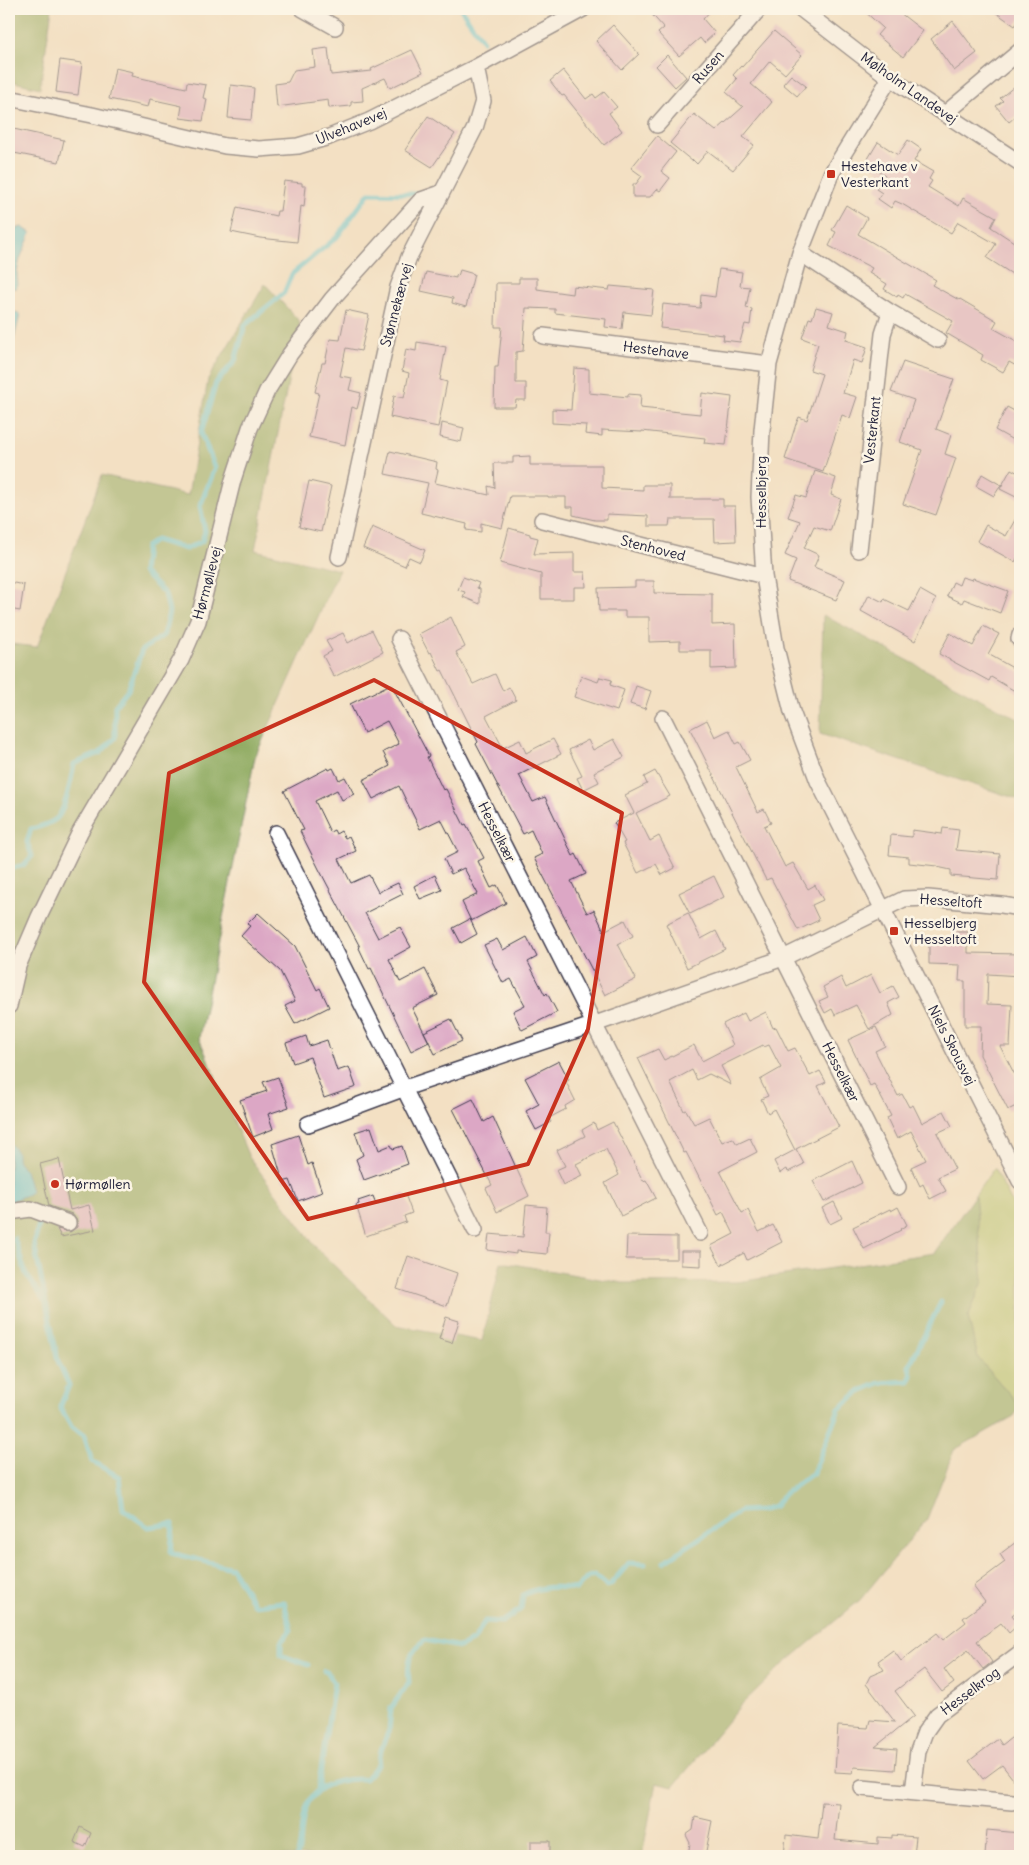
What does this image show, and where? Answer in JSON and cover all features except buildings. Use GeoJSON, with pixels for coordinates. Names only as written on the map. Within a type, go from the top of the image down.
{"type":"FeatureCollection","features":[{"type":"Feature","properties":{"kind":"street"},"geometry":{"type":"LineString","coordinates":[[303,9],[334,27]]}},
{"type":"Feature","properties":{"kind":"street","name":"Ulvehavevej"},"geometry":{"type":"LineString","coordinates":[[9,98],[225,146],[258,149],[298,146],[329,137],[369,121],[476,67],[583,9]]}},
{"type":"Feature","properties":{"kind":"street","name":"Rusen"},"geometry":{"type":"LineString","coordinates":[[657,125],[759,9]]}},
{"type":"Feature","properties":{"kind":"street","name":"Mølholm Landevej"},"geometry":{"type":"LineString","coordinates":[[801,9],[890,78],[1020,164]]}},
{"type":"Feature","properties":{"kind":"street"},"geometry":{"type":"LineString","coordinates":[[944,114],[1020,50]]}},
{"type":"Feature","properties":{"kind":"street","name":"Stønnekærvej"},"geometry":{"type":"LineString","coordinates":[[339,557],[398,287],[409,257],[475,128],[483,102],[476,67]]}},
{"type":"Feature","properties":{"kind":"street","name":"Hesselbjerg"},"geometry":{"type":"LineString","coordinates":[[883,909],[818,781],[792,712],[776,648],[764,576],[759,497],[762,430],[769,364],[800,253],[831,174],[890,78]]}},
{"type":"Feature","properties":{"kind":"street","name":"Hørmøllevej"},"geometry":{"type":"LineString","coordinates":[[9,1006],[18,966],[43,908],[80,832],[181,660],[198,621],[233,480],[250,428],[267,391],[290,354],[332,299],[421,200],[441,193]]}},
{"type":"Feature","properties":{"kind":"street"},"geometry":{"type":"LineString","coordinates":[[800,253],[890,312],[938,340]]}},
{"type":"Feature","properties":{"kind":"street","name":"Vesterkant"},"geometry":{"type":"LineString","coordinates":[[859,550],[883,334],[890,312]]}},
{"type":"Feature","properties":{"kind":"street","name":"Hestehave"},"geometry":{"type":"LineString","coordinates":[[543,336],[769,364]]}},
{"type":"Feature","properties":{"kind":"street","name":"Stenhoved"},"geometry":{"type":"LineString","coordinates":[[542,520],[764,576]]}},
{"type":"Feature","properties":{"kind":"street","name":"Hesselkær"},"geometry":{"type":"LineString","coordinates":[[399,639],[700,1233]]}},
{"type":"Feature","properties":{"kind":"street","name":"Hesselkær"},"geometry":{"type":"LineString","coordinates":[[663,718],[898,1187]]}},
{"type":"Feature","properties":{"kind":"street"},"geometry":{"type":"LineString","coordinates":[[276,834],[475,1230]]}},
{"type":"Feature","properties":{"kind":"street","name":"Hesseltoft"},"geometry":{"type":"LineString","coordinates":[[883,909],[904,899],[928,898],[1020,908]]}},
{"type":"Feature","properties":{"kind":"street"},"geometry":{"type":"LineString","coordinates":[[308,1124],[405,1088],[783,958],[883,909]]}},
{"type":"Feature","properties":{"kind":"street","name":"Niels Skousvej"},"geometry":{"type":"LineString","coordinates":[[883,909],[1020,1181]]}},
{"type":"Feature","properties":{"kind":"street"},"geometry":{"type":"LineString","coordinates":[[9,1212],[31,1209],[68,1223]]}},
{"type":"Feature","properties":{"kind":"street","name":"Hesselkrog"},"geometry":{"type":"LineString","coordinates":[[912,1792],[918,1751],[925,1732],[937,1715],[1020,1653]]}},
{"type":"Feature","properties":{"kind":"street"},"geometry":{"type":"LineString","coordinates":[[862,1788],[1012,1802]]}},
{"type":"Feature","properties":{"kind":"highlighted area"},"geometry":{"type":"Polygon","coordinates":[[[374,680],[622,813],[588,1029],[528,1164],[308,1219],[144,982],[169,773],[374,680]]]}},
{"type":"Feature","properties":{"kind":"green space"},"geometry":{"type":"Polygon","coordinates":[[[9,9],[52,9],[40,88],[9,81],[9,9]]]}},
{"type":"Feature","properties":{"kind":"green space"},"geometry":{"type":"Polygon","coordinates":[[[265,284],[300,322],[255,550],[339,570],[255,757],[199,1038],[249,1157],[318,1250],[396,1325],[482,1341],[501,1262],[623,1283],[737,1282],[934,1253],[975,1195],[983,1281],[968,1317],[978,1358],[1020,1406],[1014,1416],[954,1450],[927,1519],[860,1600],[777,1670],[740,1706],[673,1787],[656,1783],[642,1856],[9,1856],[9,654],[12,644],[37,647],[102,475],[188,495],[208,379],[265,284]]]}},
{"type":"Feature","properties":{"kind":"green space"},"geometry":{"type":"Polygon","coordinates":[[[823,615],[1020,720],[1020,800],[820,734],[823,615]]]}},
{"type":"Feature","properties":{"kind":"green space"},"geometry":{"type":"Polygon","coordinates":[[[994,1168],[1020,1218],[1020,1406],[978,1358],[968,1317],[983,1281],[975,1195],[994,1168]]]}},
{"type":"Feature","properties":{"kind":"water"},"geometry":{"type":"Polygon","coordinates":[[[22,227],[31,233],[20,259],[17,273],[18,284],[16,288],[11,289],[9,286],[9,234],[14,229],[22,227]]]}},
{"type":"Feature","properties":{"kind":"water"},"geometry":{"type":"Polygon","coordinates":[[[9,308],[20,315],[9,360],[9,308]]]}},
{"type":"Feature","properties":{"kind":"water"},"geometry":{"type":"Polygon","coordinates":[[[9,1142],[17,1152],[17,1160],[25,1171],[31,1191],[29,1194],[9,1204],[9,1142]]]}},
{"type":"Feature","properties":{"kind":"waterway"},"geometry":{"type":"LineString","coordinates":[[461,9],[483,41]]}},
{"type":"Feature","properties":{"kind":"waterway"},"geometry":{"type":"LineString","coordinates":[[9,869],[24,865],[32,856],[27,842],[31,829],[50,823],[59,815],[68,793],[74,764],[100,753],[115,738],[115,706],[128,690],[142,650],[164,635],[169,611],[165,594],[143,572],[146,547],[156,540],[186,549],[202,541],[205,531],[200,506],[215,468],[201,433],[216,383],[235,361],[245,325],[284,293],[292,274],[337,237],[369,193],[418,194]]}},
{"type":"Feature","properties":{"kind":"waterway"},"geometry":{"type":"LineString","coordinates":[[39,1224],[34,1244],[58,1361],[69,1385],[60,1407],[72,1428],[84,1435],[92,1461],[119,1477],[123,1509],[148,1527],[173,1524],[171,1553],[232,1568],[254,1605],[284,1602],[291,1630],[281,1642],[281,1655],[308,1665]]}},
{"type":"Feature","properties":{"kind":"waterway"},"geometry":{"type":"LineString","coordinates":[[14,1238],[26,1274],[44,1300]]}},
{"type":"Feature","properties":{"kind":"waterway"},"geometry":{"type":"LineString","coordinates":[[664,1562],[740,1511],[762,1510],[775,1506],[784,1494],[813,1473],[839,1409],[860,1391],[879,1383],[909,1381],[911,1375],[909,1366],[941,1302]]}},
{"type":"Feature","properties":{"kind":"waterway"},"geometry":{"type":"LineString","coordinates":[[297,1856],[304,1813],[308,1802],[314,1794],[330,1783],[365,1779],[378,1765],[381,1750],[389,1730],[391,1708],[409,1682],[408,1669],[410,1658],[420,1644],[425,1640],[460,1647],[474,1640],[485,1621],[502,1622],[521,1609],[523,1595],[529,1592],[562,1587],[576,1589],[588,1577],[594,1575],[607,1586],[629,1563],[645,1564]]}},
{"type":"Feature","properties":{"kind":"waterway"},"geometry":{"type":"LineString","coordinates":[[318,1789],[334,1683],[327,1672],[324,1671]]}},
{"type":"Feature","properties":{"kind":"place","name":"Hestehave v Vesterkant"},"geometry":{"type":"Point","coordinates":[831,174]}},
{"type":"Feature","properties":{"kind":"place","name":"Hesselbjerg v Hesseltoft"},"geometry":{"type":"Point","coordinates":[894,931]}},
{"type":"Feature","properties":{"kind":"place","name":"Hørmøllen"},"geometry":{"type":"Point","coordinates":[55,1184]}}]}
